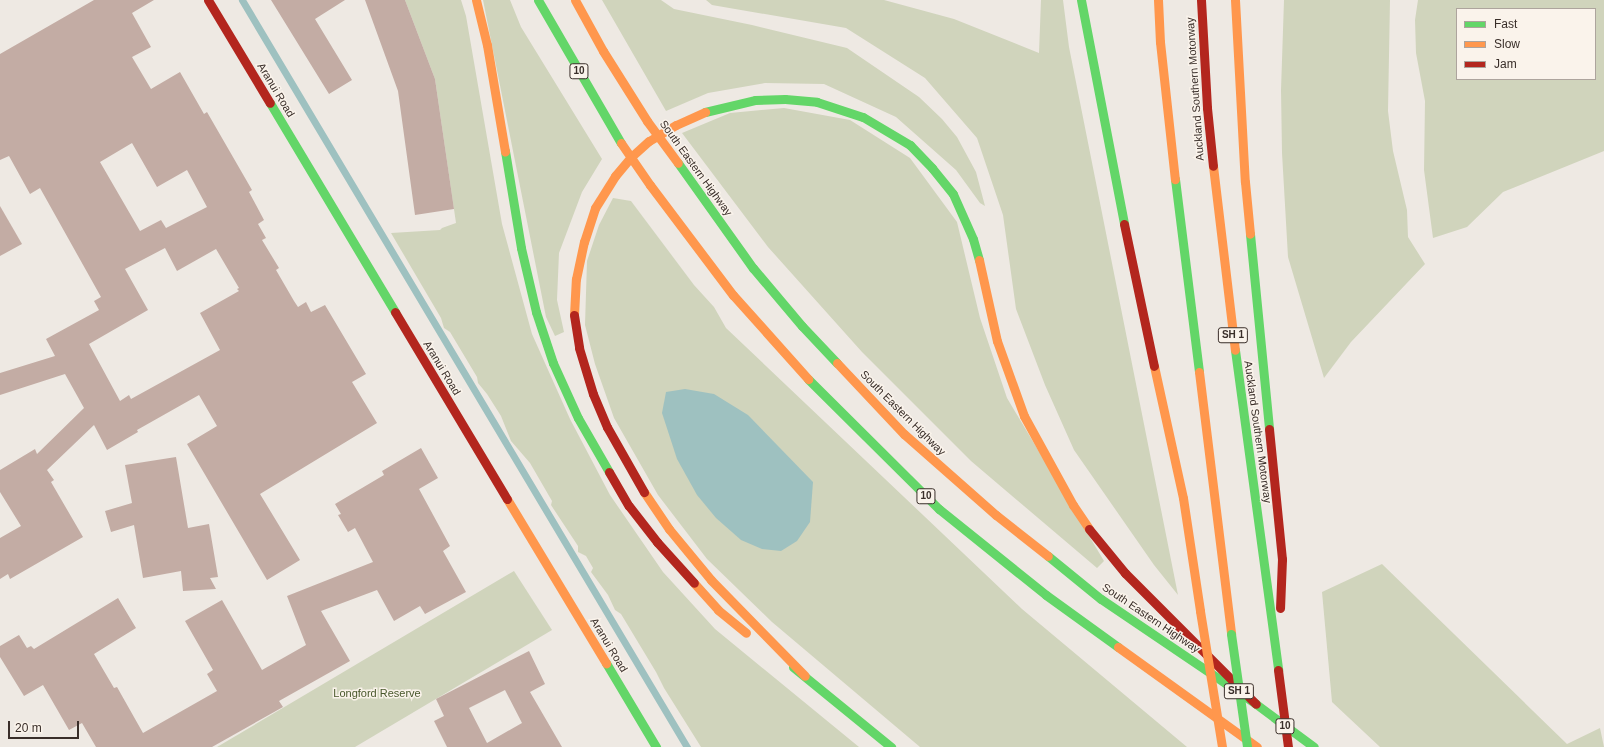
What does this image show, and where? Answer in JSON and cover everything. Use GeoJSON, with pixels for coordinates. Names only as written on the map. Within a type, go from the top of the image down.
{"type":"FeatureCollection","features":[{"type":"Feature","properties":{"kind":"main road","name":"Aranui Road"},"geometry":{"type":"LineString","coordinates":[[208,0],[656,747]]}},
{"type":"Feature","properties":{"kind":"main road"},"geometry":{"type":"LineString","coordinates":[[476,0],[487,45],[522,248],[536,312],[553,363],[578,418],[629,506],[679,567],[718,610],[804,676],[891,747]]}},
{"type":"Feature","properties":{"kind":"main road","name":"10"},"geometry":{"type":"LineString","coordinates":[[538,0],[621,142],[650,185],[733,295],[794,365],[939,509],[1046,595],[1257,747]]}},
{"type":"Feature","properties":{"kind":"main road","name":"South Eastern Highway"},"geometry":{"type":"LineString","coordinates":[[575,0],[603,51],[647,121],[753,268],[802,326],[904,434],[996,516],[1101,599],[1256,704],[1314,747]]}},
{"type":"Feature","properties":{"kind":"main road"},"geometry":{"type":"LineString","coordinates":[[1081,0],[1120,207],[1183,498],[1222,747]]}},
{"type":"Feature","properties":{"kind":"main road","name":"SH 1"},"geometry":{"type":"LineString","coordinates":[[1158,0],[1160,42],[1175,181],[1230,634],[1247,747]]}},
{"type":"Feature","properties":{"kind":"main road","name":"Auckland Southern Motorway"},"geometry":{"type":"LineString","coordinates":[[1201,0],[1206,108],[1229,305],[1288,747]]}},
{"type":"Feature","properties":{"kind":"main road"},"geometry":{"type":"LineString","coordinates":[[1235,0],[1245,182],[1282,559],[1278,670]]}},
{"type":"Feature","properties":{"kind":"main road"},"geometry":{"type":"LineString","coordinates":[[804,676],[711,580],[669,529],[646,496],[607,428],[593,394],[579,348],[574,316],[576,279],[584,242],[595,208],[615,176],[631,157],[649,141],[676,125],[712,108],[755,100],[785,98],[817,102],[863,117],[910,145],[932,168],[953,194],[969,227],[981,266],[997,341],[1024,416],[1074,505],[1097,540],[1125,573],[1256,704]]}},
{"type":"Feature","properties":{"kind":"green space"},"geometry":{"type":"Polygon","coordinates":[[[405,0],[461,0],[466,16],[502,224],[532,334],[570,419],[610,495],[663,572],[715,629],[859,747],[701,747],[664,688],[621,614],[615,610],[608,595],[591,572],[593,568],[586,556],[578,552],[578,546],[551,505],[552,501],[530,463],[511,441],[501,416],[478,383],[477,377],[450,332],[444,328],[441,318],[391,233],[440,230],[456,223],[435,79],[405,0]]]}},
{"type":"Feature","properties":{"kind":"green space"},"geometry":{"type":"Polygon","coordinates":[[[483,0],[510,0],[521,27],[602,159],[582,192],[559,253],[557,300],[564,332],[555,336],[546,317],[483,0]]]}},
{"type":"Feature","properties":{"kind":"green space"},"geometry":{"type":"Polygon","coordinates":[[[602,0],[661,0],[674,9],[752,25],[847,48],[919,97],[942,119],[957,137],[976,172],[985,206],[980,203],[956,170],[896,117],[824,84],[765,83],[708,93],[666,111],[602,0]]]}},
{"type":"Feature","properties":{"kind":"green space"},"geometry":{"type":"Polygon","coordinates":[[[706,0],[884,0],[954,19],[1039,53],[1041,0],[1063,0],[1069,47],[1178,595],[1154,565],[1074,450],[1045,385],[1016,309],[1003,215],[977,138],[925,78],[846,28],[712,5],[706,0]]]}},
{"type":"Feature","properties":{"kind":"green space"},"geometry":{"type":"Polygon","coordinates":[[[1284,0],[1390,0],[1388,111],[1393,151],[1407,210],[1408,237],[1425,264],[1351,342],[1324,378],[1288,257],[1282,153],[1281,90],[1284,0]]]}},
{"type":"Feature","properties":{"kind":"green space"},"geometry":{"type":"Polygon","coordinates":[[[1418,0],[1604,0],[1604,151],[1503,192],[1467,227],[1433,238],[1424,170],[1425,101],[1416,53],[1415,20],[1418,0]]]}},
{"type":"Feature","properties":{"kind":"green space"},"geometry":{"type":"Polygon","coordinates":[[[784,108],[850,120],[910,158],[957,222],[980,318],[1007,398],[1104,561],[1097,568],[971,461],[862,352],[768,247],[682,133],[730,113],[784,108]]]}},
{"type":"Feature","properties":{"kind":"green space"},"geometry":{"type":"Polygon","coordinates":[[[613,198],[631,201],[694,285],[714,307],[726,328],[1022,609],[1187,747],[920,747],[772,622],[707,559],[658,495],[614,418],[595,364],[585,325],[587,261],[599,225],[613,198]]]}},
{"type":"Feature","properties":{"kind":"green space"},"geometry":{"type":"Polygon","coordinates":[[[1382,564],[1567,744],[1600,728],[1604,747],[1380,747],[1332,702],[1322,592],[1382,564]]]}},
{"type":"Feature","properties":{"kind":"green space","name":"Longford Reserve"},"geometry":{"type":"Polygon","coordinates":[[[514,571],[552,630],[355,747],[217,747],[514,571]]]}},
{"type":"Feature","properties":{"kind":"water"},"geometry":{"type":"Polygon","coordinates":[[[685,389],[714,394],[748,415],[813,482],[810,522],[797,541],[781,551],[762,549],[741,540],[716,518],[697,495],[677,459],[662,413],[666,392],[685,389]]]}},
{"type":"Feature","properties":{"kind":"building"},"geometry":{"type":"Polygon","coordinates":[[[94,0],[154,0],[132,13],[151,47],[132,57],[151,89],[180,72],[204,114],[207,112],[252,190],[249,192],[264,220],[258,224],[266,238],[262,240],[279,268],[276,270],[294,301],[298,307],[306,302],[311,312],[325,305],[366,374],[352,382],[377,423],[260,494],[300,560],[267,580],[187,444],[217,426],[199,395],[137,430],[138,432],[107,450],[94,425],[47,470],[54,480],[51,482],[83,537],[10,579],[8,574],[0,579],[0,538],[21,526],[0,492],[0,470],[35,449],[37,454],[84,408],[65,374],[0,395],[0,373],[55,356],[46,339],[99,310],[94,301],[101,297],[40,188],[30,194],[9,156],[0,160],[0,54],[94,0]],[[132,143],[100,162],[140,231],[161,220],[166,228],[207,207],[187,170],[157,187],[132,143]],[[165,248],[125,269],[148,310],[89,344],[120,401],[129,395],[131,399],[220,350],[200,313],[239,291],[237,289],[239,288],[216,249],[177,271],[165,248]]]}},
{"type":"Feature","properties":{"kind":"building"},"geometry":{"type":"Polygon","coordinates":[[[271,0],[345,0],[315,19],[352,80],[329,94],[271,0]]]}},
{"type":"Feature","properties":{"kind":"building"},"geometry":{"type":"Polygon","coordinates":[[[365,0],[405,0],[435,79],[454,209],[415,215],[398,91],[365,0]]]}},
{"type":"Feature","properties":{"kind":"building"},"geometry":{"type":"Polygon","coordinates":[[[0,206],[22,244],[0,256],[0,206]]]}},
{"type":"Feature","properties":{"kind":"building"},"geometry":{"type":"Polygon","coordinates":[[[421,448],[438,478],[419,489],[450,546],[443,551],[466,592],[425,614],[420,606],[394,621],[377,590],[321,611],[350,661],[279,701],[283,707],[212,747],[96,747],[82,723],[69,730],[43,685],[24,696],[0,657],[0,646],[19,635],[27,648],[31,646],[34,649],[118,598],[136,628],[94,654],[114,688],[117,687],[143,733],[217,691],[207,674],[213,670],[185,621],[222,600],[262,670],[306,645],[287,596],[373,562],[355,528],[348,532],[338,515],[341,514],[335,504],[384,475],[382,471],[421,448]]]}},
{"type":"Feature","properties":{"kind":"building"},"geometry":{"type":"Polygon","coordinates":[[[176,457],[188,528],[209,524],[218,577],[210,578],[216,589],[183,591],[181,571],[143,578],[134,525],[111,532],[105,511],[132,503],[125,465],[176,457]]]}},
{"type":"Feature","properties":{"kind":"building"},"geometry":{"type":"Polygon","coordinates":[[[529,651],[545,684],[530,692],[562,747],[447,747],[434,721],[444,716],[436,699],[529,651]],[[505,690],[469,708],[487,743],[522,723],[505,690]]]}},
{"type":"Feature","properties":{"kind":"waterway"},"geometry":{"type":"LineString","coordinates":[[242,0],[687,747]]}},
{"type":"Feature","properties":{"kind":"traffic: fast"},"geometry":{"type":"LineString","coordinates":[[538,0],[621,143]]}},
{"type":"Feature","properties":{"kind":"traffic: fast"},"geometry":{"type":"LineString","coordinates":[[1081,0],[1124,224]]}},
{"type":"Feature","properties":{"kind":"traffic: fast"},"geometry":{"type":"LineString","coordinates":[[705,112],[755,100],[785,99],[817,102],[863,117],[910,145],[932,168],[953,194],[973,239],[979,260]]}},
{"type":"Feature","properties":{"kind":"traffic: fast"},"geometry":{"type":"LineString","coordinates":[[270,103],[395,312]]}},
{"type":"Feature","properties":{"kind":"traffic: fast"},"geometry":{"type":"LineString","coordinates":[[505,151],[521,248],[536,312],[553,363],[578,418],[609,472]]}},
{"type":"Feature","properties":{"kind":"traffic: fast"},"geometry":{"type":"LineString","coordinates":[[678,163],[753,268],[802,326],[837,363]]}},
{"type":"Feature","properties":{"kind":"traffic: fast"},"geometry":{"type":"LineString","coordinates":[[1175,179],[1199,372]]}},
{"type":"Feature","properties":{"kind":"traffic: fast"},"geometry":{"type":"LineString","coordinates":[[1250,234],[1269,429]]}},
{"type":"Feature","properties":{"kind":"traffic: fast"},"geometry":{"type":"LineString","coordinates":[[1235,350],[1278,670]]}},
{"type":"Feature","properties":{"kind":"traffic: fast"},"geometry":{"type":"LineString","coordinates":[[808,379],[939,509],[1046,595],[1118,647]]}},
{"type":"Feature","properties":{"kind":"traffic: fast"},"geometry":{"type":"LineString","coordinates":[[1048,556],[1101,599],[1256,704],[1314,747]]}},
{"type":"Feature","properties":{"kind":"traffic: fast"},"geometry":{"type":"LineString","coordinates":[[1231,634],[1247,747]]}},
{"type":"Feature","properties":{"kind":"traffic: fast"},"geometry":{"type":"LineString","coordinates":[[606,663],[656,747]]}},
{"type":"Feature","properties":{"kind":"traffic: fast"},"geometry":{"type":"LineString","coordinates":[[793,667],[891,747]]}},
{"type":"Feature","properties":{"kind":"traffic: slow"},"geometry":{"type":"LineString","coordinates":[[476,0],[487,45],[505,151]]}},
{"type":"Feature","properties":{"kind":"traffic: slow"},"geometry":{"type":"LineString","coordinates":[[575,0],[603,51],[647,121]]}},
{"type":"Feature","properties":{"kind":"traffic: slow"},"geometry":{"type":"LineString","coordinates":[[1158,0],[1160,42],[1175,179]]}},
{"type":"Feature","properties":{"kind":"traffic: slow"},"geometry":{"type":"LineString","coordinates":[[1235,0],[1245,182],[1250,234]]}},
{"type":"Feature","properties":{"kind":"traffic: slow"},"geometry":{"type":"LineString","coordinates":[[574,315],[576,279],[584,242],[595,208],[615,176],[631,157],[649,141],[676,125],[705,112]]}},
{"type":"Feature","properties":{"kind":"traffic: slow"},"geometry":{"type":"LineString","coordinates":[[647,121],[678,163]]}},
{"type":"Feature","properties":{"kind":"traffic: slow"},"geometry":{"type":"LineString","coordinates":[[621,143],[650,185]]}},
{"type":"Feature","properties":{"kind":"traffic: slow"},"geometry":{"type":"LineString","coordinates":[[1213,166],[1235,350]]}},
{"type":"Feature","properties":{"kind":"traffic: slow"},"geometry":{"type":"LineString","coordinates":[[650,185],[733,295],[808,379]]}},
{"type":"Feature","properties":{"kind":"traffic: slow"},"geometry":{"type":"LineString","coordinates":[[979,260],[997,341],[1024,416],[1073,505],[1089,529]]}},
{"type":"Feature","properties":{"kind":"traffic: slow"},"geometry":{"type":"LineString","coordinates":[[837,363],[904,434],[996,515],[1048,556]]}},
{"type":"Feature","properties":{"kind":"traffic: slow"},"geometry":{"type":"LineString","coordinates":[[1154,366],[1183,498],[1200,611]]}},
{"type":"Feature","properties":{"kind":"traffic: slow"},"geometry":{"type":"LineString","coordinates":[[1199,372],[1231,634]]}},
{"type":"Feature","properties":{"kind":"traffic: slow"},"geometry":{"type":"LineString","coordinates":[[644,492],[669,529],[711,580],[805,676]]}},
{"type":"Feature","properties":{"kind":"traffic: slow"},"geometry":{"type":"LineString","coordinates":[[507,499],[606,663]]}},
{"type":"Feature","properties":{"kind":"traffic: slow"},"geometry":{"type":"LineString","coordinates":[[694,583],[718,610],[746,633]]}},
{"type":"Feature","properties":{"kind":"traffic: slow"},"geometry":{"type":"LineString","coordinates":[[1200,611],[1222,747]]}},
{"type":"Feature","properties":{"kind":"traffic: slow"},"geometry":{"type":"LineString","coordinates":[[1118,647],[1257,747]]}},
{"type":"Feature","properties":{"kind":"traffic: jam"},"geometry":{"type":"LineString","coordinates":[[208,0],[270,103]]}},
{"type":"Feature","properties":{"kind":"traffic: jam"},"geometry":{"type":"LineString","coordinates":[[1201,0],[1207,108],[1213,166]]}},
{"type":"Feature","properties":{"kind":"traffic: jam"},"geometry":{"type":"LineString","coordinates":[[1124,224],[1154,366]]}},
{"type":"Feature","properties":{"kind":"traffic: jam"},"geometry":{"type":"LineString","coordinates":[[395,312],[507,499]]}},
{"type":"Feature","properties":{"kind":"traffic: jam"},"geometry":{"type":"LineString","coordinates":[[574,315],[579,348],[593,394],[607,427],[644,492]]}},
{"type":"Feature","properties":{"kind":"traffic: jam"},"geometry":{"type":"LineString","coordinates":[[1269,429],[1282,559],[1280,608]]}},
{"type":"Feature","properties":{"kind":"traffic: jam"},"geometry":{"type":"LineString","coordinates":[[609,472],[629,506],[657,542],[694,583]]}},
{"type":"Feature","properties":{"kind":"traffic: jam"},"geometry":{"type":"LineString","coordinates":[[1089,529],[1125,573],[1256,704]]}},
{"type":"Feature","properties":{"kind":"traffic: jam"},"geometry":{"type":"LineString","coordinates":[[1278,670],[1288,747]]}}]}
